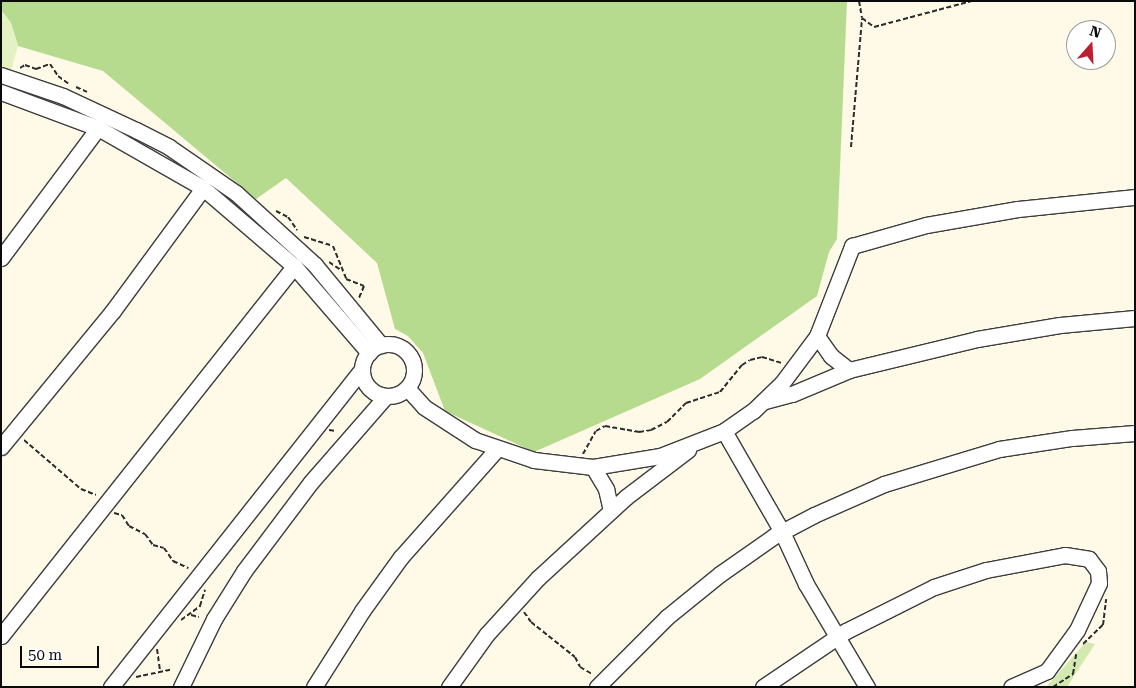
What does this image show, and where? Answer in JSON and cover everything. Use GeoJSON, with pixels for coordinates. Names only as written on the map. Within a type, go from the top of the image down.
{"type":"FeatureCollection","features":[{"type":"Feature","properties":{"kind":"street"},"geometry":{"type":"LineString","coordinates":[[8,78],[91,108],[169,147],[259,212],[315,265],[355,311],[375,349]]}},
{"type":"Feature","properties":{"kind":"street"},"geometry":{"type":"LineString","coordinates":[[1,92],[98,128],[203,188],[294,266],[375,349]]}},
{"type":"Feature","properties":{"kind":"street"},"geometry":{"type":"LineString","coordinates":[[1,258],[98,128]]}},
{"type":"Feature","properties":{"kind":"street"},"geometry":{"type":"LineString","coordinates":[[1,447],[112,312],[203,188]]}},
{"type":"Feature","properties":{"kind":"street"},"geometry":{"type":"LineString","coordinates":[[407,388],[424,408],[452,427],[497,449],[534,460],[570,465],[593,467],[638,462],[695,444],[724,431],[765,401],[794,369],[817,336],[835,297],[849,250],[857,243],[926,226],[1018,209],[1135,197]]}},
{"type":"Feature","properties":{"kind":"street"},"geometry":{"type":"LineString","coordinates":[[1,636],[105,502],[294,266]]}},
{"type":"Feature","properties":{"kind":"street"},"geometry":{"type":"LineString","coordinates":[[765,401],[792,394],[849,370],[977,339],[1060,325],[1135,318]]}},
{"type":"Feature","properties":{"kind":"street"},"geometry":{"type":"LineString","coordinates":[[817,336],[831,356],[849,370]]}},
{"type":"Feature","properties":{"kind":"street"},"geometry":{"type":"LineString","coordinates":[[111,687],[199,573],[362,369],[375,349],[398,346],[410,357],[414,373],[407,388],[386,396],[311,482],[244,571],[214,619],[181,687]]}},
{"type":"Feature","properties":{"kind":"street"},"geometry":{"type":"LineString","coordinates":[[362,369],[369,389],[386,396]]}},
{"type":"Feature","properties":{"kind":"street"},"geometry":{"type":"LineString","coordinates":[[724,431],[782,532],[806,584],[867,687]]}},
{"type":"Feature","properties":{"kind":"street"},"geometry":{"type":"LineString","coordinates":[[599,684],[667,617],[720,574],[782,532],[866,491],[955,461],[1030,443],[1135,433]]}},
{"type":"Feature","properties":{"kind":"street"},"geometry":{"type":"LineString","coordinates":[[449,687],[487,634],[563,554],[611,510],[695,444]]}},
{"type":"Feature","properties":{"kind":"street"},"geometry":{"type":"LineString","coordinates":[[314,687],[362,611],[401,557],[497,449]]}},
{"type":"Feature","properties":{"kind":"street"},"geometry":{"type":"LineString","coordinates":[[593,467],[606,489],[611,510]]}},
{"type":"Feature","properties":{"kind":"street"},"geometry":{"type":"LineString","coordinates":[[763,687],[837,637],[909,598],[965,576],[1066,555],[1089,559],[1098,571],[1100,583],[1078,630],[1048,671],[1011,687]]}},
{"type":"Feature","properties":{"kind":"path"},"geometry":{"type":"LineString","coordinates":[[851,147],[862,18],[859,1]]}},
{"type":"Feature","properties":{"kind":"path"},"geometry":{"type":"LineString","coordinates":[[862,18],[874,27],[972,1]]}},
{"type":"Feature","properties":{"kind":"path"},"geometry":{"type":"LineString","coordinates":[[8,78],[21,66],[36,69],[50,64],[62,79],[85,90],[91,99],[91,108]]}},
{"type":"Feature","properties":{"kind":"path"},"geometry":{"type":"LineString","coordinates":[[259,212],[283,213],[304,237],[332,246],[346,279],[364,286],[355,311]]}},
{"type":"Feature","properties":{"kind":"path"},"geometry":{"type":"LineString","coordinates":[[570,465],[587,448],[596,431],[613,425],[639,432],[651,430],[667,422],[686,403],[720,392],[742,365],[750,360],[772,359],[794,369]]}},
{"type":"Feature","properties":{"kind":"path"},"geometry":{"type":"LineString","coordinates":[[15,429],[38,455],[65,472],[81,489],[105,502],[114,513],[125,518],[130,526],[145,534],[153,545],[167,551],[173,561],[199,573],[206,582],[204,598],[191,615],[179,621]]}},
{"type":"Feature","properties":{"kind":"path"},"geometry":{"type":"LineString","coordinates":[[514,605],[575,657],[580,667],[599,684]]}},
{"type":"Feature","properties":{"kind":"path"},"geometry":{"type":"LineString","coordinates":[[191,615],[199,618]]}},
{"type":"Feature","properties":{"kind":"path"},"geometry":{"type":"LineString","coordinates":[[156,645],[160,671]]}},
{"type":"Feature","properties":{"kind":"path"},"geometry":{"type":"LineString","coordinates":[[131,682],[143,674],[170,670]]}},
{"type":"Feature","properties":{"kind":"green space"},"geometry":{"type":"Polygon","coordinates":[[[1,1],[847,1],[837,239],[829,252],[817,296],[700,379],[534,452],[445,411],[423,353],[408,336],[395,329],[377,263],[286,178],[256,199],[103,71],[18,46],[11,23],[1,10],[1,1]]]}},
{"type":"Feature","properties":{"kind":"green space"},"geometry":{"type":"Polygon","coordinates":[[[1,10],[11,23],[18,46],[11,70],[1,67],[1,10]]]}},
{"type":"Feature","properties":{"kind":"green space"},"geometry":{"type":"Polygon","coordinates":[[[1086,642],[1095,644],[1067,687],[1046,687],[1086,642]]]}}]}
